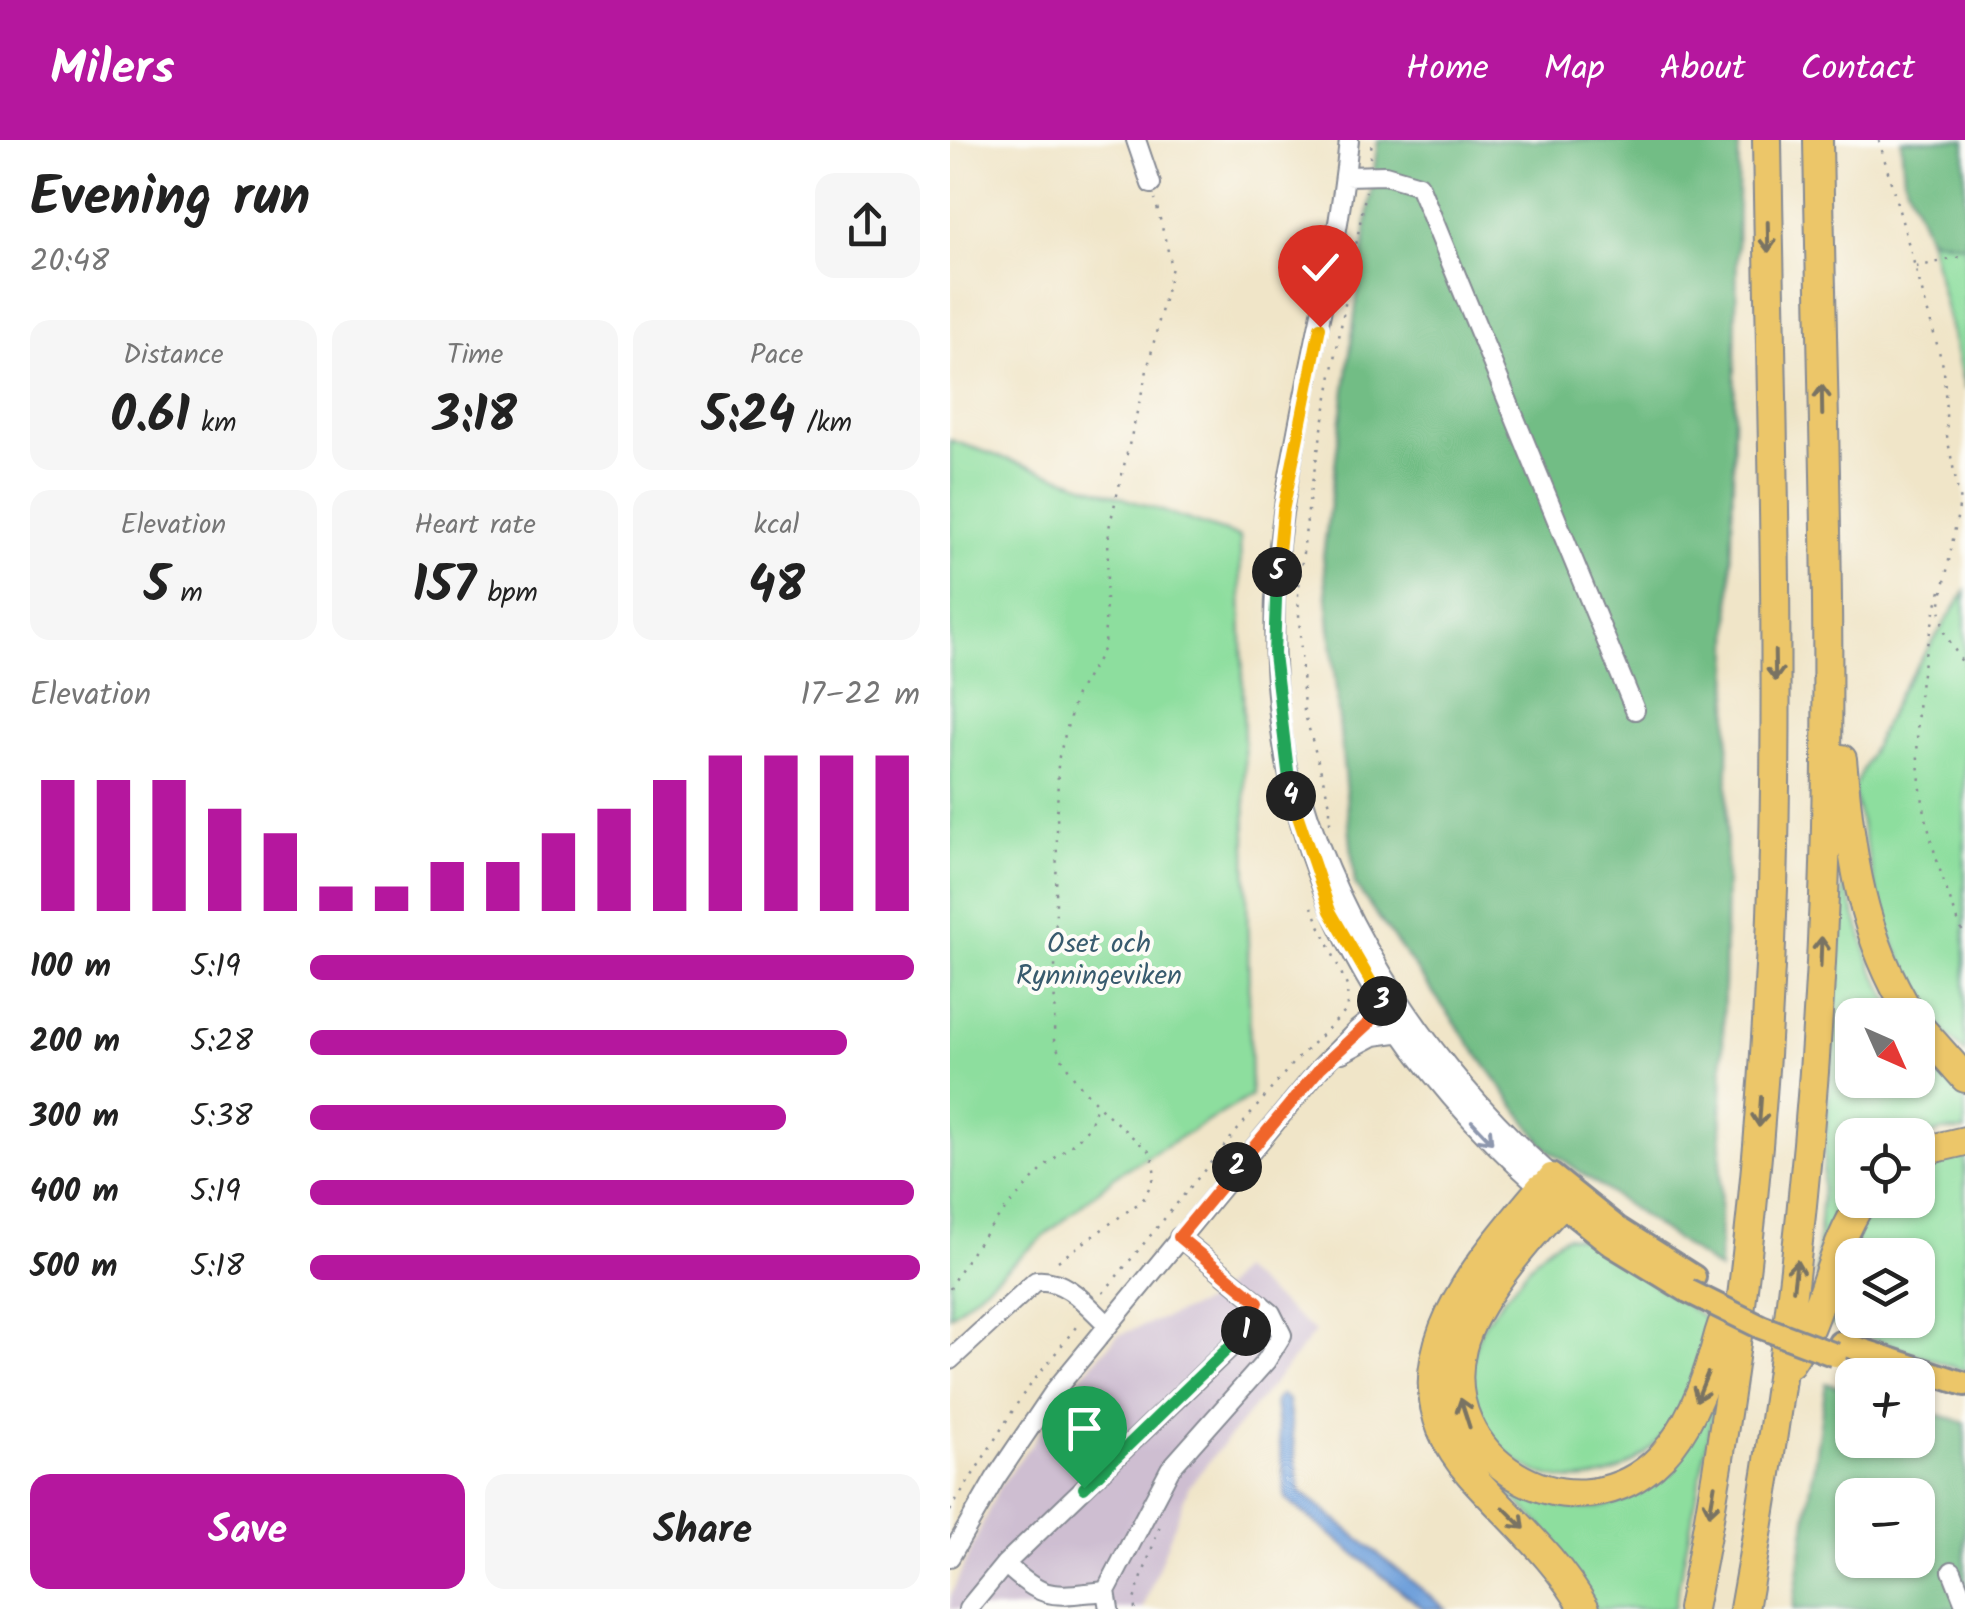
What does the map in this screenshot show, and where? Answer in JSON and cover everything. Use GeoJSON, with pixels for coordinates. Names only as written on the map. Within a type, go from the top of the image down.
{"type":"FeatureCollection","features":[{"type":"Feature","properties":{"kind":"highway"},"geometry":{"type":"LineString","coordinates":[[1692,1609],[1725,1428],[1756,1160],[1773,891],[1775,666],[1767,140]]}},
{"type":"Feature","properties":{"kind":"highway"},"geometry":{"type":"LineString","coordinates":[[1744,1609],[1783,1372],[1807,1164],[1821,965],[1826,729],[1818,140]]}},
{"type":"Feature","properties":{"kind":"highway"},"geometry":{"type":"LineString","coordinates":[[1822,462],[1853,857],[1871,935],[1902,998]]}},
{"type":"Feature","properties":{"kind":"highway"},"geometry":{"type":"LineString","coordinates":[[1935,1044],[1965,1078]]}},
{"type":"Feature","properties":{"kind":"highway"},"geometry":{"type":"LineString","coordinates":[[1935,1148],[1965,1141]]}},
{"type":"Feature","properties":{"kind":"highway"},"geometry":{"type":"LineString","coordinates":[[1556,1190],[1466,1334],[1458,1368],[1464,1414],[1473,1436],[1495,1463],[1524,1483],[1569,1495],[1592,1494],[1615,1488],[1655,1464],[1688,1416],[1711,1364],[1723,1320],[1740,1300]]}},
{"type":"Feature","properties":{"kind":"highway"},"geometry":{"type":"LineString","coordinates":[[1556,1190],[1449,1312],[1435,1353],[1434,1396],[1438,1418],[1458,1458],[1550,1556],[1585,1609]]}},
{"type":"Feature","properties":{"kind":"highway"},"geometry":{"type":"LineString","coordinates":[[1783,1372],[1806,1340],[1829,1265],[1854,1218]]}},
{"type":"Feature","properties":{"kind":"main road"},"geometry":{"type":"LineString","coordinates":[[1556,1190],[1617,1228],[1691,1284],[1767,1314],[1857,1358]]}},
{"type":"Feature","properties":{"kind":"main road"},"geometry":{"type":"LineString","coordinates":[[1838,1349],[1965,1384]]}},
{"type":"Feature","properties":{"kind":"main road"},"geometry":{"type":"LineString","coordinates":[[1935,1390],[1965,1400]]}},
{"type":"Feature","properties":{"kind":"street"},"geometry":{"type":"LineString","coordinates":[[1136,140],[1151,184]]}},
{"type":"Feature","properties":{"kind":"street"},"geometry":{"type":"LineString","coordinates":[[1349,140],[1277,566],[1274,654],[1284,740],[1338,892],[1403,1032],[1466,1115],[1556,1190]]}},
{"type":"Feature","properties":{"kind":"street"},"geometry":{"type":"LineString","coordinates":[[1345,176],[1385,175],[1419,185],[1634,710]]}},
{"type":"Feature","properties":{"kind":"street"},"geometry":{"type":"LineString","coordinates":[[950,1557],[1025,1433],[1107,1324],[1321,1067],[1392,1003]]}},
{"type":"Feature","properties":{"kind":"street"},"geometry":{"type":"LineString","coordinates":[[1392,1003],[1556,1190]]}},
{"type":"Feature","properties":{"kind":"street"},"geometry":{"type":"LineString","coordinates":[[1321,1067],[1374,1036],[1403,1032]]}},
{"type":"Feature","properties":{"kind":"street"},"geometry":{"type":"LineString","coordinates":[[1005,1564],[1034,1591],[1108,1600],[1170,1470],[1266,1361],[1282,1335],[1258,1302],[1179,1237]]}},
{"type":"Feature","properties":{"kind":"street"},"geometry":{"type":"LineString","coordinates":[[950,1360],[1036,1281],[1050,1280],[1067,1288],[1107,1324]]}},
{"type":"Feature","properties":{"kind":"street"},"geometry":{"type":"LineString","coordinates":[[968,1609],[1005,1564],[1242,1336],[1258,1302]]}},
{"type":"Feature","properties":{"kind":"street"},"geometry":{"type":"LineString","coordinates":[[1952,1572],[1965,1604]]}},
{"type":"Feature","properties":{"kind":"path"},"geometry":{"type":"LineString","coordinates":[[1330,824],[1330,804],[1304,711],[1298,595],[1310,494],[1372,140]]}},
{"type":"Feature","properties":{"kind":"path"},"geometry":{"type":"LineString","coordinates":[[1879,140],[1941,356],[1947,436],[1960,502],[1958,526],[1918,690],[1916,757],[1928,840],[1965,938]]}},
{"type":"Feature","properties":{"kind":"path"},"geometry":{"type":"LineString","coordinates":[[1058,1261],[1144,1200],[1155,1176],[1152,1154],[1096,1105],[1061,1059],[1054,1040],[1058,760],[1076,695],[1104,648],[1110,528],[1172,267],[1151,184]]}},
{"type":"Feature","properties":{"kind":"path"},"geometry":{"type":"LineString","coordinates":[[1915,267],[1965,256]]}},
{"type":"Feature","properties":{"kind":"path"},"geometry":{"type":"LineString","coordinates":[[1942,584],[1944,632],[1965,667]]}},
{"type":"Feature","properties":{"kind":"path"},"geometry":{"type":"LineString","coordinates":[[950,1511],[1022,1396],[1090,1308],[1292,1064],[1348,1009],[1350,996],[1313,914],[1311,896]]}},
{"type":"Feature","properties":{"kind":"path"},"geometry":{"type":"LineString","coordinates":[[950,1289],[974,1250],[1046,1166],[1084,1135],[1096,1105]]}},
{"type":"Feature","properties":{"kind":"shaded area"},"geometry":{"type":"Polygon","coordinates":[[[1240,1270],[1315,1332],[1189,1486],[1143,1609],[950,1609],[950,1597],[998,1489],[1075,1384],[1118,1335],[1212,1300],[1240,1270]]]}},
{"type":"Feature","properties":{"kind":"green space"},"geometry":{"type":"Polygon","coordinates":[[[1378,140],[1739,140],[1719,1270],[1545,1147],[1355,885],[1323,556],[1378,140]]]}},
{"type":"Feature","properties":{"kind":"green space"},"geometry":{"type":"Polygon","coordinates":[[[1901,140],[1965,140],[1965,245],[1929,238],[1904,178],[1901,140]]]}},
{"type":"Feature","properties":{"kind":"green space"},"geometry":{"type":"Polygon","coordinates":[[[1929,239],[1965,245],[1965,390],[1929,239]]]}},
{"type":"Feature","properties":{"kind":"green space","name":"Oset och Rynningeviken"},"geometry":{"type":"Polygon","coordinates":[[[950,440],[1240,537],[1251,1096],[1119,1173],[950,1316],[950,440]]]}},
{"type":"Feature","properties":{"kind":"green space"},"geometry":{"type":"Polygon","coordinates":[[[1965,592],[1965,1053],[1935,1022],[1935,998],[1919,998],[1884,923],[1853,790],[1899,693],[1965,592]]]}},
{"type":"Feature","properties":{"kind":"green space"},"geometry":{"type":"Polygon","coordinates":[[[1844,880],[1872,968],[1888,998],[1836,998],[1844,880]]]}},
{"type":"Feature","properties":{"kind":"green space"},"geometry":{"type":"Polygon","coordinates":[[[1835,1008],[1835,1098],[1935,1098],[1935,1060],[1965,1091],[1965,1131],[1935,1134],[1935,1118],[1835,1118],[1835,1218],[1844,1218],[1816,1277],[1835,1008]]]}},
{"type":"Feature","properties":{"kind":"green space"},"geometry":{"type":"Polygon","coordinates":[[[1965,1152],[1965,1371],[1870,1338],[1935,1338],[1935,1238],[1855,1238],[1862,1221],[1935,1218],[1935,1160],[1965,1152]]]}},
{"type":"Feature","properties":{"kind":"green space"},"geometry":{"type":"Polygon","coordinates":[[[1567,1236],[1587,1239],[1709,1321],[1691,1384],[1669,1428],[1624,1468],[1587,1479],[1551,1477],[1518,1462],[1492,1438],[1476,1407],[1471,1370],[1481,1330],[1491,1313],[1537,1257],[1567,1236]]]}},
{"type":"Feature","properties":{"kind":"green space"},"geometry":{"type":"Polygon","coordinates":[[[1835,1287],[1835,1326],[1821,1321],[1835,1287]]]}},
{"type":"Feature","properties":{"kind":"green space"},"geometry":{"type":"Polygon","coordinates":[[[1826,1383],[1835,1386],[1835,1458],[1935,1458],[1935,1414],[1965,1423],[1965,1609],[1793,1609],[1826,1383]]]}},
{"type":"Feature","properties":{"kind":"green space"},"geometry":{"type":"Polygon","coordinates":[[[1717,1393],[1674,1609],[1596,1609],[1540,1525],[1487,1470],[1526,1494],[1561,1506],[1593,1508],[1622,1500],[1648,1484],[1672,1460],[1717,1393]]]}},
{"type":"Feature","properties":{"kind":"water"},"geometry":{"type":"Polygon","coordinates":[[[1281,1395],[1288,1400],[1300,1491],[1446,1609],[1424,1609],[1286,1499],[1275,1401],[1281,1395]]]}},
{"type":"Feature","properties":{"kind":"route"},"geometry":{"type":"LineString","coordinates":[[1084,1488],[1253,1321],[1258,1302],[1179,1237],[1321,1067],[1386,1007],[1330,911],[1310,866],[1284,768],[1274,654],[1277,566],[1283,511],[1320,327]]}}]}
